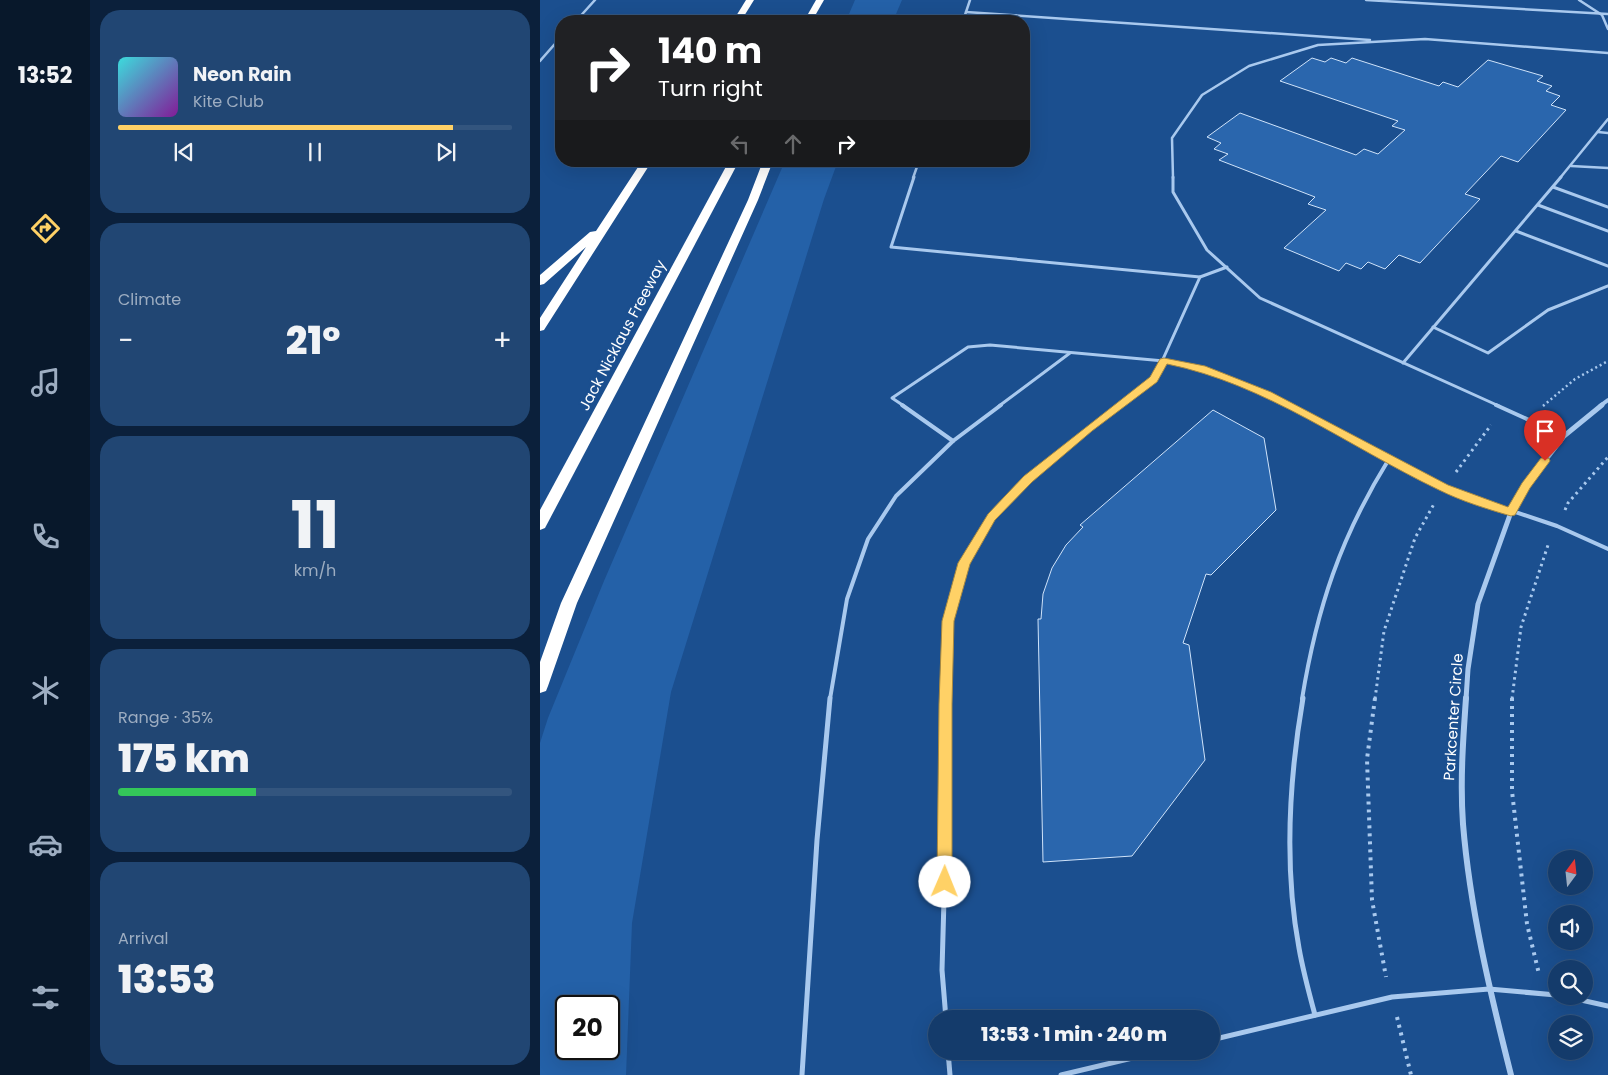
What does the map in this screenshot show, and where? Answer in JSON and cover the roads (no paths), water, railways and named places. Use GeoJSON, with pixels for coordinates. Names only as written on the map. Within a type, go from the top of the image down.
{"type":"FeatureCollection","features":[{"type":"Feature","properties":{"kind":"highway"},"geometry":{"type":"LineString","coordinates":[[740,15],[750,0]]}},
{"type":"Feature","properties":{"kind":"highway"},"geometry":{"type":"LineString","coordinates":[[811,15],[820,0]]}},
{"type":"Feature","properties":{"kind":"highway"},"geometry":{"type":"LineString","coordinates":[[817,15],[820,0]]}},
{"type":"Feature","properties":{"kind":"highway"},"geometry":{"type":"LineString","coordinates":[[540,327],[642,167]]}},
{"type":"Feature","properties":{"kind":"highway","name":"Jack Nicklaus Freeway"},"geometry":{"type":"LineString","coordinates":[[540,524],[731,167]]}},
{"type":"Feature","properties":{"kind":"highway"},"geometry":{"type":"LineString","coordinates":[[540,686],[569,603],[753,200],[766,167]]}},
{"type":"Feature","properties":{"kind":"highway"},"geometry":{"type":"LineString","coordinates":[[540,281],[606,224]]}},
{"type":"Feature","properties":{"kind":"street","name":"Parkcenter Circle"},"geometry":{"type":"LineString","coordinates":[[1511,1075],[1489,989],[1474,910],[1463,823],[1462,754],[1468,669],[1478,604],[1511,512],[1526,485],[1564,436],[1608,400]]}},
{"type":"Feature","properties":{"kind":"lane"},"geometry":{"type":"LineString","coordinates":[[581,15],[595,0]]}},
{"type":"Feature","properties":{"kind":"lane"},"geometry":{"type":"LineString","coordinates":[[965,15],[970,0]]}},
{"type":"Feature","properties":{"kind":"lane"},"geometry":{"type":"LineString","coordinates":[[1366,0],[1608,14]]}},
{"type":"Feature","properties":{"kind":"lane"},"geometry":{"type":"LineString","coordinates":[[1579,0],[1599,14],[1608,28]]}},
{"type":"Feature","properties":{"kind":"lane"},"geometry":{"type":"LineString","coordinates":[[966,12],[1010,15]]}},
{"type":"Feature","properties":{"kind":"lane"},"geometry":{"type":"LineString","coordinates":[[1030,16],[1388,41]]}},
{"type":"Feature","properties":{"kind":"lane"},"geometry":{"type":"LineString","coordinates":[[1564,436],[1260,298],[1207,250],[1173,192],[1172,138],[1202,95],[1249,66],[1318,45],[1425,39],[1608,52]]}},
{"type":"Feature","properties":{"kind":"lane"},"geometry":{"type":"LineString","coordinates":[[540,61],[555,45]]}},
{"type":"Feature","properties":{"kind":"lane"},"geometry":{"type":"LineString","coordinates":[[1403,363],[1553,188],[1608,119]]}},
{"type":"Feature","properties":{"kind":"lane"},"geometry":{"type":"LineString","coordinates":[[1598,132],[1608,133]]}},
{"type":"Feature","properties":{"kind":"lane"},"geometry":{"type":"LineString","coordinates":[[1571,166],[1608,168]]}},
{"type":"Feature","properties":{"kind":"lane"},"geometry":{"type":"LineString","coordinates":[[917,167],[891,247],[1200,277],[1227,267]]}},
{"type":"Feature","properties":{"kind":"lane"},"geometry":{"type":"LineString","coordinates":[[1553,188],[1608,207]]}},
{"type":"Feature","properties":{"kind":"lane"},"geometry":{"type":"LineString","coordinates":[[1538,205],[1608,231]]}},
{"type":"Feature","properties":{"kind":"lane"},"geometry":{"type":"LineString","coordinates":[[1516,231],[1608,266]]}},
{"type":"Feature","properties":{"kind":"lane"},"geometry":{"type":"LineString","coordinates":[[945,1010],[942,970],[948,621],[964,563],[992,517],[1028,479],[1154,379],[1164,361],[1200,277]]}},
{"type":"Feature","properties":{"kind":"lane"},"geometry":{"type":"LineString","coordinates":[[1434,327],[1488,353],[1548,310],[1608,286]]}},
{"type":"Feature","properties":{"kind":"lane"},"geometry":{"type":"LineString","coordinates":[[952,441],[892,398],[968,347],[990,345],[1164,361],[1201,368],[1268,395],[1444,488],[1556,526],[1608,549]]}},
{"type":"Feature","properties":{"kind":"lane"},"geometry":{"type":"LineString","coordinates":[[802,1075],[817,840],[828,714],[847,599],[868,539],[896,496],[952,441],[1070,353]]}},
{"type":"Feature","properties":{"kind":"lane"},"geometry":{"type":"LineString","coordinates":[[1315,1015],[1297,940],[1290,850],[1294,758],[1306,678],[1328,588],[1350,530],[1368,492],[1389,459]]}},
{"type":"Feature","properties":{"kind":"lane"},"geometry":{"type":"LineString","coordinates":[[1220,1038],[1392,997],[1489,989],[1548,995]]}},
{"type":"Feature","properties":{"kind":"lane"},"geometry":{"type":"LineString","coordinates":[[1593,1003],[1608,1006]]}},
{"type":"Feature","properties":{"kind":"lane"},"geometry":{"type":"LineString","coordinates":[[949,1060],[950,1075]]}},
{"type":"Feature","properties":{"kind":"lane"},"geometry":{"type":"LineString","coordinates":[[1061,1075],[1124,1060]]}}]}
